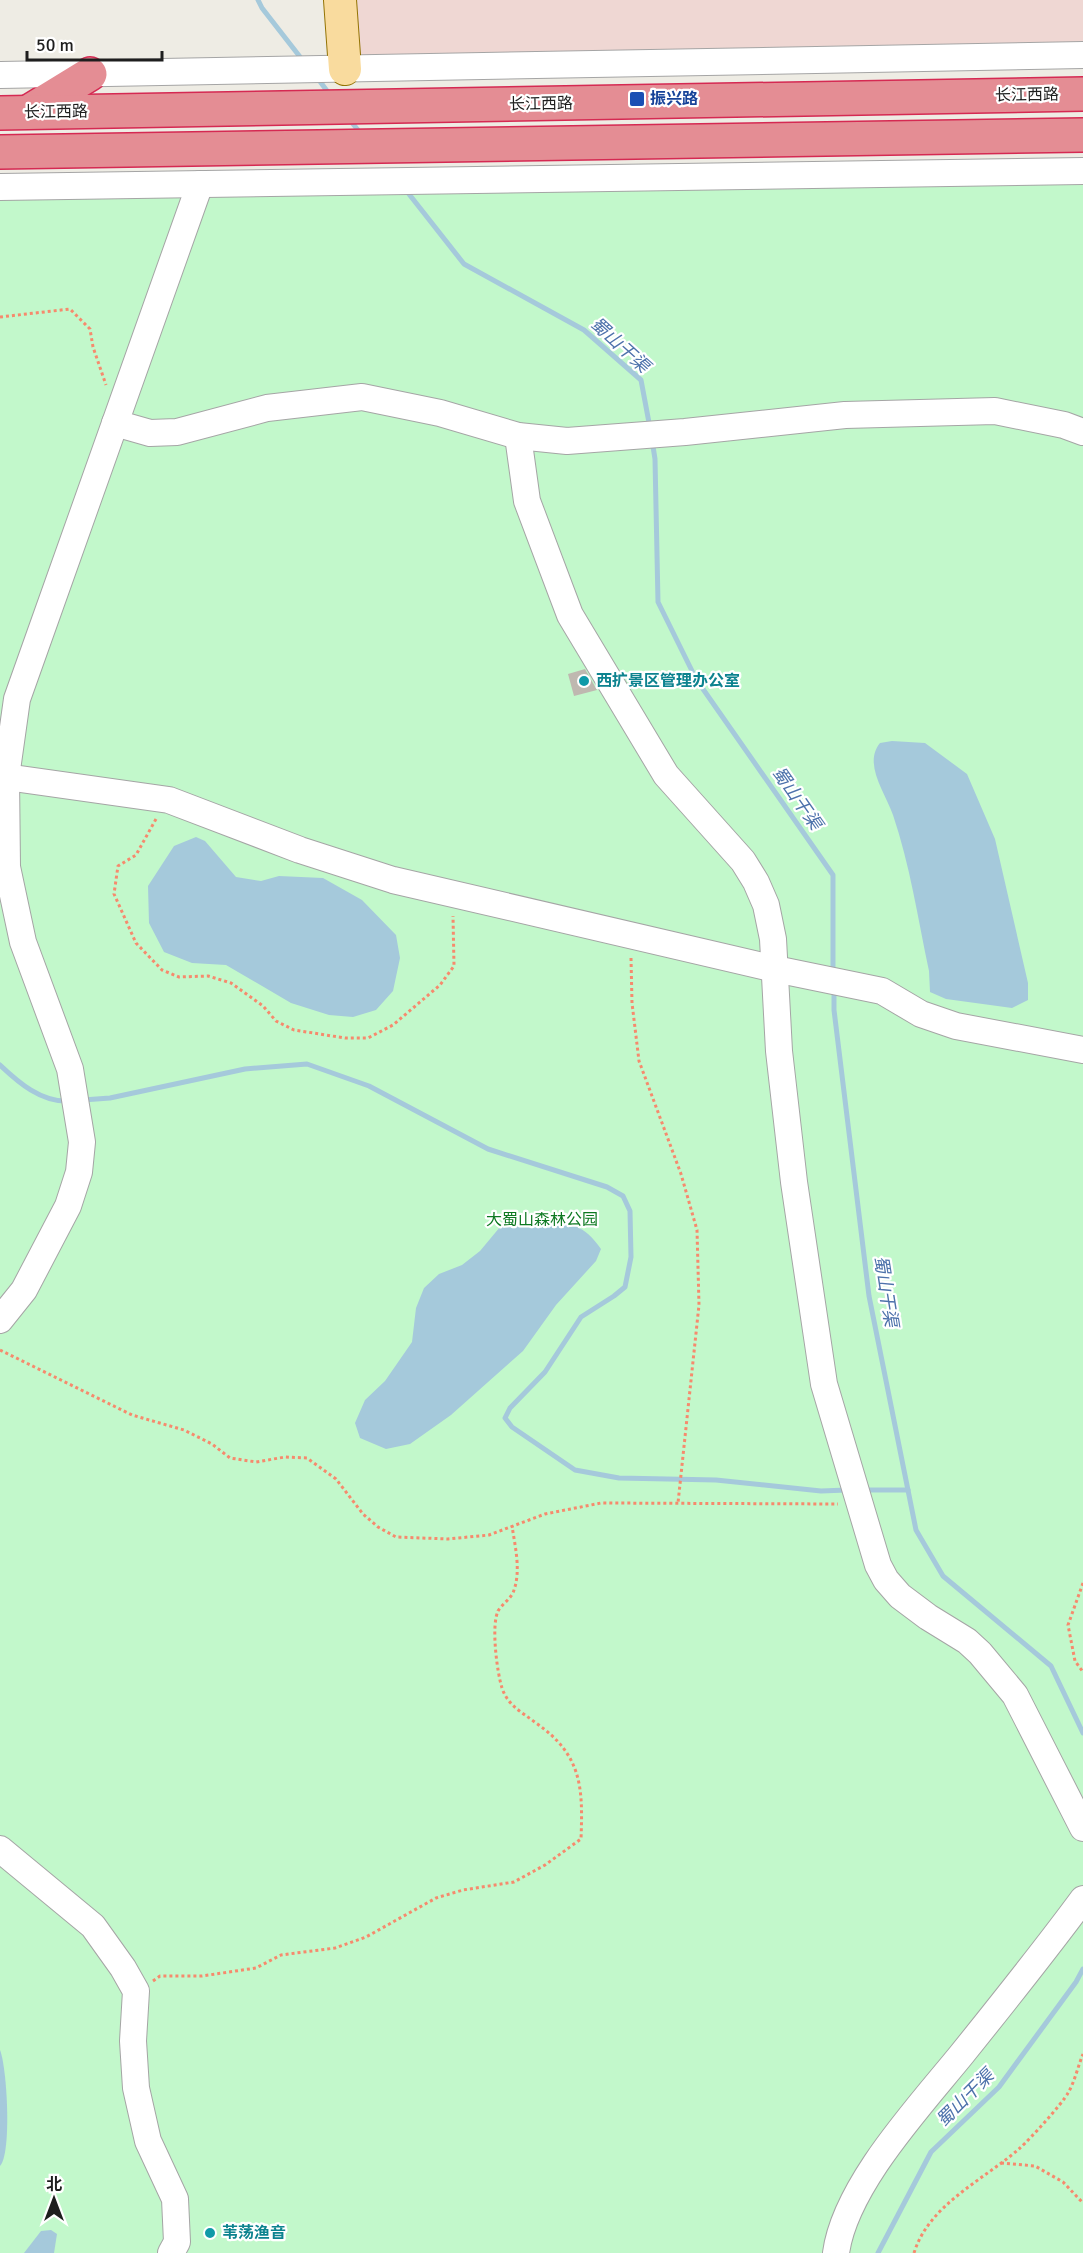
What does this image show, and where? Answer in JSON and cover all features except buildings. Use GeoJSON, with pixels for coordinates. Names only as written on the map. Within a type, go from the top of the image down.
{"type":"FeatureCollection","features":[{"type":"Feature","properties":{"kind":"highway"},"geometry":{"type":"LineString","coordinates":[[13,113],[90,74]]}},
{"type":"Feature","properties":{"kind":"highway","name":"长江西路"},"geometry":{"type":"LineString","coordinates":[[13,113],[1083,94]]}},
{"type":"Feature","properties":{"kind":"highway"},"geometry":{"type":"LineString","coordinates":[[0,152],[1083,135]]}},
{"type":"Feature","properties":{"kind":"main road"},"geometry":{"type":"LineString","coordinates":[[340,0],[345,69]]}},
{"type":"Feature","properties":{"kind":"street"},"geometry":{"type":"LineString","coordinates":[[0,75],[1083,55]]}},
{"type":"Feature","properties":{"kind":"street"},"geometry":{"type":"LineString","coordinates":[[0,188],[1083,171]]}},
{"type":"Feature","properties":{"kind":"street"},"geometry":{"type":"LineString","coordinates":[[0,1320],[24,1290],[74,1191],[82,1142],[70,1069],[23,942],[7,867],[6,777],[16,699],[200,184]]}},
{"type":"Feature","properties":{"kind":"street"},"geometry":{"type":"LineString","coordinates":[[117,417],[150,434],[177,432],[267,408],[362,397],[440,413],[518,436],[567,441],[845,415],[995,411],[1064,425],[1083,432]]}},
{"type":"Feature","properties":{"kind":"street"},"geometry":{"type":"LineString","coordinates":[[518,436],[527,501],[570,615],[666,775],[744,861],[766,905],[777,969],[779,1051],[794,1182],[824,1384],[878,1566],[886,1580],[909,1603],[967,1641],[980,1653],[1015,1695],[1083,1828]]}},
{"type":"Feature","properties":{"kind":"street"},"geometry":{"type":"LineString","coordinates":[[6,777],[169,800],[300,850],[393,880],[882,991],[921,1014],[956,1026],[1083,1050]]}},
{"type":"Feature","properties":{"kind":"street"},"geometry":{"type":"LineString","coordinates":[[0,1849],[93,1926],[123,1968],[136,1991],[133,2041],[136,2088],[148,2141],[175,2199],[177,2242],[171,2253]]}},
{"type":"Feature","properties":{"kind":"street"},"geometry":{"type":"LineString","coordinates":[[836,2253],[851,2204],[893,2139],[1044,1953],[1083,1899]]}},
{"type":"Feature","properties":{"kind":"path"},"geometry":{"type":"LineString","coordinates":[[0,317],[70,309],[90,328],[104,382],[117,417]]}},
{"type":"Feature","properties":{"kind":"path"},"geometry":{"type":"LineString","coordinates":[[169,800],[154,820],[136,855],[118,866],[114,894],[136,943],[162,970],[179,977],[208,976],[231,983],[263,1006],[276,1021],[294,1030],[345,1038],[368,1038],[393,1024],[440,985],[454,966],[452,894]]}},
{"type":"Feature","properties":{"kind":"path"},"geometry":{"type":"LineString","coordinates":[[630,935],[632,1003],[639,1061],[681,1174],[697,1230],[699,1305],[678,1503]]}},
{"type":"Feature","properties":{"kind":"path"},"geometry":{"type":"LineString","coordinates":[[0,1350],[132,1416],[184,1430],[212,1444],[230,1458],[256,1462],[285,1457],[308,1458],[336,1479],[363,1514],[396,1538],[448,1539],[489,1535],[545,1514],[601,1503],[678,1503],[857,1495]]}},
{"type":"Feature","properties":{"kind":"path"},"geometry":{"type":"LineString","coordinates":[[136,1991],[160,1976],[202,1976],[247,1970],[256,1968],[281,1955],[335,1948],[366,1937],[436,1898],[463,1890],[514,1882],[545,1865],[581,1839],[582,1805],[575,1764],[555,1737],[513,1708],[502,1689],[494,1634],[498,1612],[514,1591],[517,1561],[512,1526]]}},
{"type":"Feature","properties":{"kind":"path"},"geometry":{"type":"LineString","coordinates":[[1083,1583],[1068,1624],[1075,1661],[1083,1672]]}},
{"type":"Feature","properties":{"kind":"path"},"geometry":{"type":"LineString","coordinates":[[914,2253],[916,2244],[935,2216],[999,2163],[1021,2148],[1068,2093],[1083,2054]]}},
{"type":"Feature","properties":{"kind":"path"},"geometry":{"type":"LineString","coordinates":[[999,2163],[1035,2166],[1063,2182],[1083,2203]]}},
{"type":"Feature","properties":{"kind":"shaded area"},"geometry":{"type":"Polygon","coordinates":[[[340,0],[1083,0],[1083,55],[345,69],[340,0]]]}},
{"type":"Feature","properties":{"kind":"green space","name":"大蜀山森林公园"},"geometry":{"type":"Polygon","coordinates":[[[1083,171],[1083,2253],[0,2253],[0,187],[1083,171]]]}},
{"type":"Feature","properties":{"kind":"water"},"geometry":{"type":"Polygon","coordinates":[[[892,741],[925,743],[967,774],[995,839],[1028,983],[1028,1000],[1012,1008],[946,999],[930,992],[929,971],[904,853],[893,815],[875,769],[875,751],[880,743],[892,741]]]}},
{"type":"Feature","properties":{"kind":"water"},"geometry":{"type":"Polygon","coordinates":[[[196,837],[205,841],[236,877],[261,881],[279,876],[323,878],[362,900],[396,935],[400,958],[393,991],[376,1010],[353,1017],[329,1015],[291,1003],[226,965],[192,963],[164,952],[149,923],[148,886],[174,846],[196,837]]]}},
{"type":"Feature","properties":{"kind":"water"},"geometry":{"type":"Polygon","coordinates":[[[518,1222],[565,1223],[584,1230],[601,1249],[596,1261],[556,1305],[523,1351],[451,1415],[410,1444],[386,1449],[360,1438],[355,1423],[365,1400],[385,1381],[412,1342],[416,1308],[424,1288],[439,1274],[462,1265],[480,1251],[500,1227],[518,1222]]]}},
{"type":"Feature","properties":{"kind":"water"},"geometry":{"type":"Polygon","coordinates":[[[0,2050],[5,2073],[7,2128],[4,2158],[0,2166],[0,2050]]]}},
{"type":"Feature","properties":{"kind":"water"},"geometry":{"type":"Polygon","coordinates":[[[51,2230],[57,2234],[54,2253],[24,2253],[41,2231],[51,2230]]]}},
{"type":"Feature","properties":{"kind":"waterway","name":"蜀山干渠"},"geometry":{"type":"LineString","coordinates":[[258,0],[304,62]]}},
{"type":"Feature","properties":{"kind":"waterway","name":"蜀山干渠"},"geometry":{"type":"LineString","coordinates":[[316,76],[330,95]]}},
{"type":"Feature","properties":{"kind":"waterway","name":"蜀山干渠"},"geometry":{"type":"LineString","coordinates":[[349,119],[362,135]]}},
{"type":"Feature","properties":{"kind":"waterway","name":"蜀山干渠"},"geometry":{"type":"LineString","coordinates":[[405,189],[464,264],[584,330],[641,380],[650,428]]}},
{"type":"Feature","properties":{"kind":"waterway","name":"蜀山干渠"},"geometry":{"type":"LineString","coordinates":[[652,440],[655,459],[658,602],[696,679],[833,875],[833,973]]}},
{"type":"Feature","properties":{"kind":"waterway","name":"蜀山干渠"},"geometry":{"type":"LineString","coordinates":[[834,988],[834,1010],[869,1296],[916,1530],[943,1576],[1051,1666],[1083,1733]]}},
{"type":"Feature","properties":{"kind":"waterway"},"geometry":{"type":"LineString","coordinates":[[83,1100],[110,1098],[245,1069],[307,1064],[369,1086],[488,1149],[607,1187],[623,1196],[630,1211],[631,1257],[625,1287],[581,1317],[545,1372],[510,1408],[505,1418],[512,1427],[575,1470],[619,1478],[716,1480],[821,1491],[847,1490]]}},
{"type":"Feature","properties":{"kind":"waterway"},"geometry":{"type":"LineString","coordinates":[[0,1065],[23,1085],[40,1095],[68,1101]]}},
{"type":"Feature","properties":{"kind":"waterway"},"geometry":{"type":"LineString","coordinates":[[862,1490],[908,1490]]}},
{"type":"Feature","properties":{"kind":"waterway","name":"蜀山干渠"},"geometry":{"type":"LineString","coordinates":[[878,2253],[931,2152],[999,2087],[1076,1982],[1083,1969]]}},
{"type":"Feature","properties":{"kind":"place","name":"振兴路"},"geometry":{"type":"Point","coordinates":[637,99]}},
{"type":"Feature","properties":{"kind":"place","name":"西扩景区管理办公室"},"geometry":{"type":"Point","coordinates":[584,681]}},
{"type":"Feature","properties":{"kind":"place","name":"苇荡渔音"},"geometry":{"type":"Point","coordinates":[210,2233]}}]}
